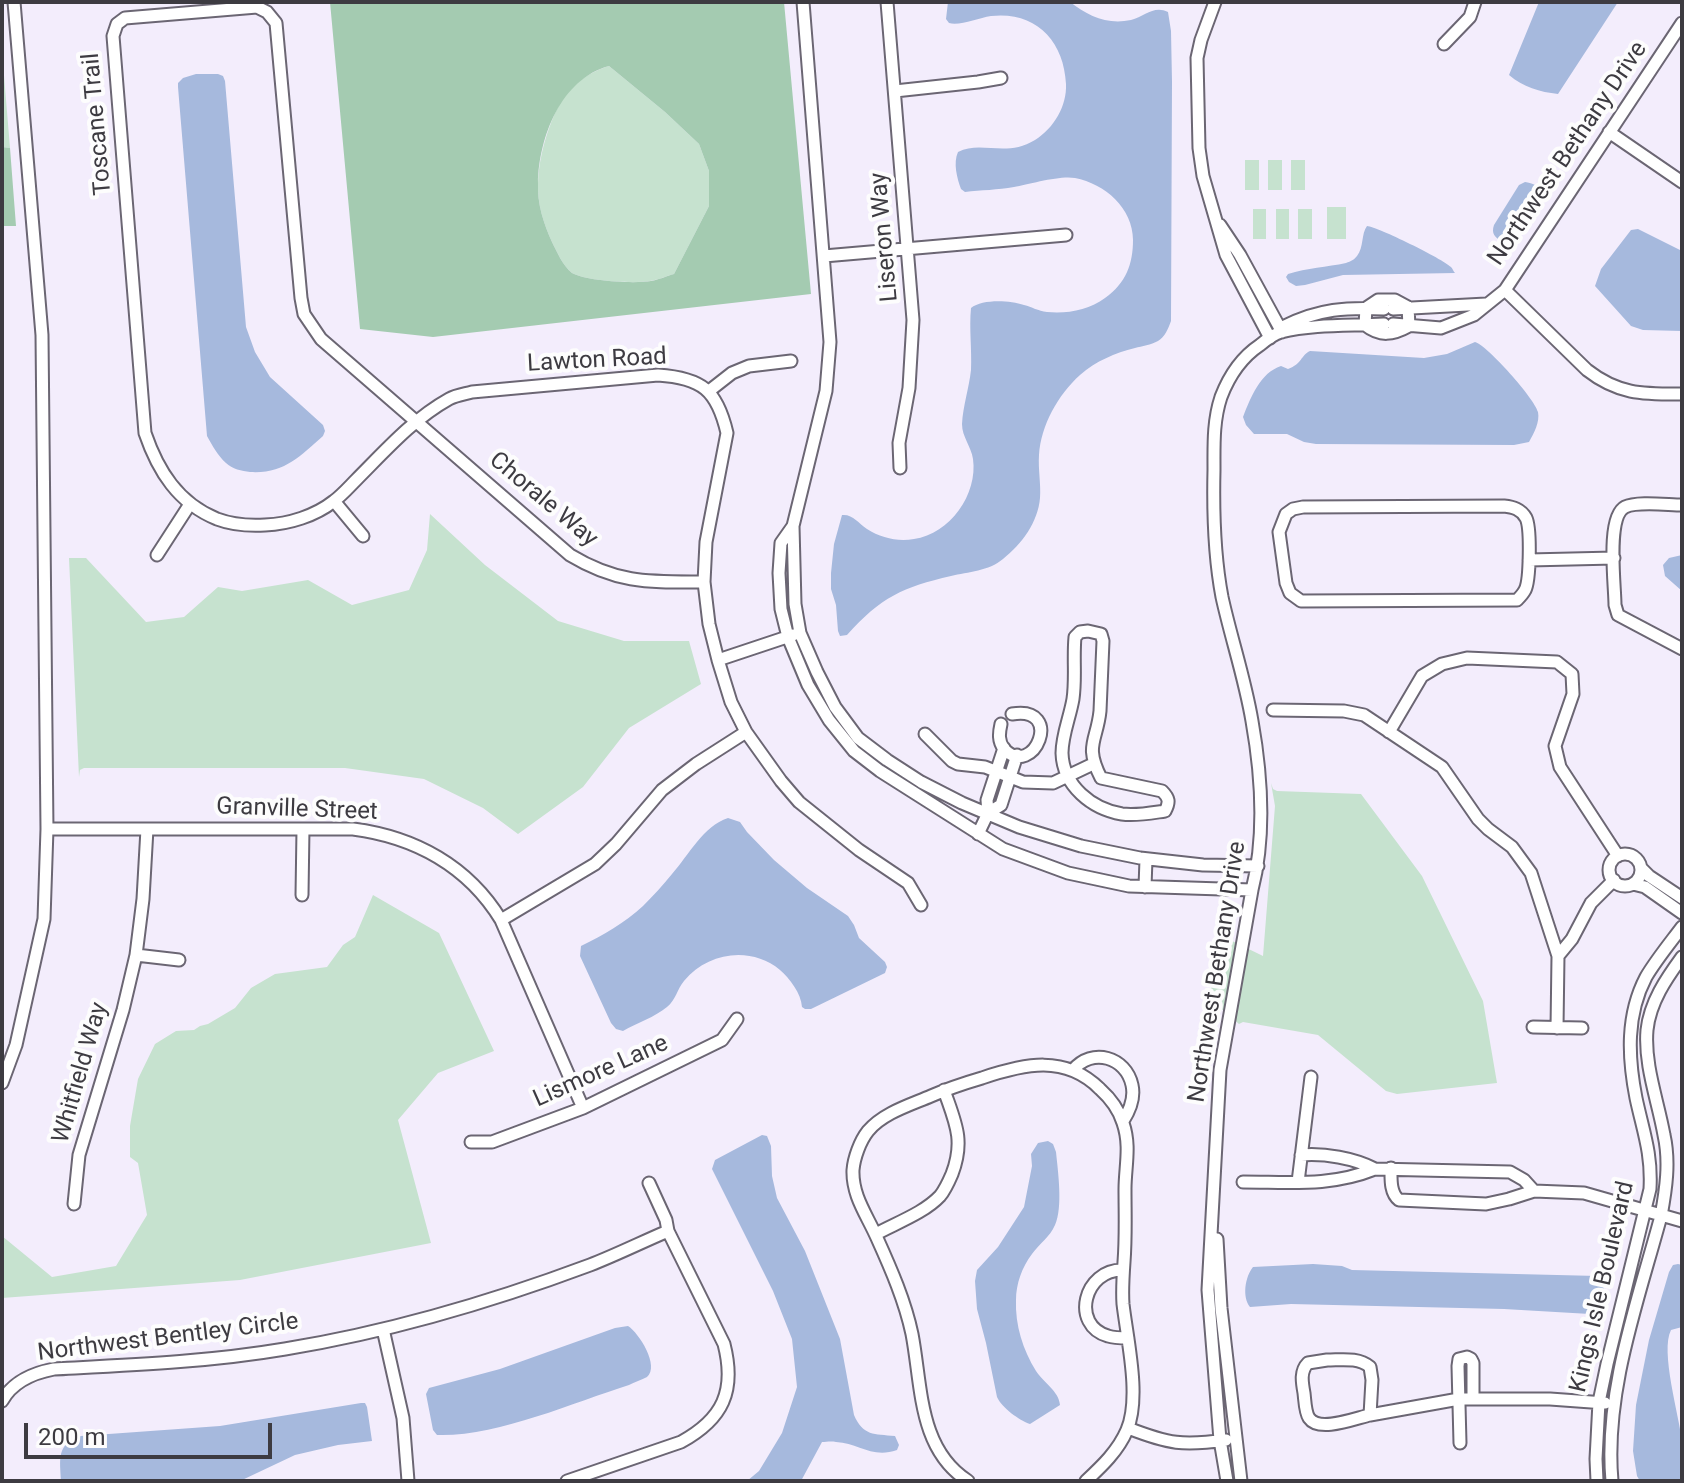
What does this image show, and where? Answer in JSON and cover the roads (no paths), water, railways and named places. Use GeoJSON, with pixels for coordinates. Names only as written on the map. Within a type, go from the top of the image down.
{"type":"FeatureCollection","features":[{"type":"Feature","properties":{"kind":"street"},"geometry":{"type":"LineString","coordinates":[[2,1083],[16,1045],[44,919],[47,829],[42,335],[14,2]]}},
{"type":"Feature","properties":{"kind":"street"},"geometry":{"type":"LineString","coordinates":[[803,2],[830,342],[826,391],[793,526],[795,604],[800,633],[835,707],[858,738],[887,760],[921,782],[1019,827],[1081,846],[1146,859],[1203,865],[1258,866]]}},
{"type":"Feature","properties":{"kind":"street","name":"Liseron Way"},"geometry":{"type":"LineString","coordinates":[[887,2],[913,320],[909,388],[899,443],[900,468]]}},
{"type":"Feature","properties":{"kind":"street"},"geometry":{"type":"LineString","coordinates":[[1215,2],[1197,58],[1199,148],[1203,176],[1226,255],[1282,332]]}},
{"type":"Feature","properties":{"kind":"street"},"geometry":{"type":"LineString","coordinates":[[1444,44],[1470,17],[1475,2]]}},
{"type":"Feature","properties":{"kind":"street","name":"Toscane Trail"},"geometry":{"type":"LineString","coordinates":[[257,7],[267,12],[276,23],[304,314],[321,339],[416,421],[334,501],[294,521],[246,526],[225,522],[190,504],[164,476],[152,455],[145,433],[113,36],[117,24],[125,18],[257,7]]}},
{"type":"Feature","properties":{"kind":"street","name":"Northwest Bethany Drive"},"geometry":{"type":"LineString","coordinates":[[1227,1481],[1220,1440],[1208,1290],[1220,1070],[1258,866],[1262,826],[1252,720],[1222,594],[1213,530],[1214,424],[1221,397],[1248,353],[1282,332],[1306,327],[1388,324],[1441,328],[1474,315],[1505,290],[1682,23]]}},
{"type":"Feature","properties":{"kind":"street"},"geometry":{"type":"LineString","coordinates":[[895,91],[1001,78]]}},
{"type":"Feature","properties":{"kind":"street"},"geometry":{"type":"LineString","coordinates":[[1609,132],[1682,182]]}},
{"type":"Feature","properties":{"kind":"street"},"geometry":{"type":"LineString","coordinates":[[824,256],[1066,235]]}},
{"type":"Feature","properties":{"kind":"street"},"geometry":{"type":"LineString","coordinates":[[1246,280],[1270,338]]}},
{"type":"Feature","properties":{"kind":"street"},"geometry":{"type":"LineString","coordinates":[[1505,290],[1601,381],[1638,394],[1682,394]]}},
{"type":"Feature","properties":{"kind":"street","name":"Northwest Bethany Drive"},"geometry":{"type":"LineString","coordinates":[[1366,308],[1378,300],[1395,300],[1408,307]]}},
{"type":"Feature","properties":{"kind":"street","name":"Northwest Bethany Drive"},"geometry":{"type":"LineString","coordinates":[[1282,332],[1285,326],[1330,309],[1486,304]]}},
{"type":"Feature","properties":{"kind":"street"},"geometry":{"type":"LineString","coordinates":[[1408,307],[1409,326]]}},
{"type":"Feature","properties":{"kind":"street"},"geometry":{"type":"LineString","coordinates":[[1365,325],[1366,308]]}},
{"type":"Feature","properties":{"kind":"street","name":"Northwest Bethany Drive"},"geometry":{"type":"LineString","coordinates":[[1365,325],[1372,331],[1390,334],[1409,326]]}},
{"type":"Feature","properties":{"kind":"street"},"geometry":{"type":"LineString","coordinates":[[791,361],[749,366],[732,373],[709,391],[723,417],[727,433],[706,542],[704,582],[709,624],[731,702],[746,732],[781,781],[799,802],[859,850],[908,883],[921,905]]}},
{"type":"Feature","properties":{"kind":"street","name":"Lawton Road"},"geometry":{"type":"LineString","coordinates":[[416,421],[451,397],[472,392],[658,375],[674,376],[709,391]]}},
{"type":"Feature","properties":{"kind":"street","name":"Chorale Way"},"geometry":{"type":"LineString","coordinates":[[416,421],[570,555],[589,566],[631,580],[704,582]]}},
{"type":"Feature","properties":{"kind":"street"},"geometry":{"type":"LineString","coordinates":[[334,501],[363,536]]}},
{"type":"Feature","properties":{"kind":"street"},"geometry":{"type":"LineString","coordinates":[[157,555],[190,504]]}},
{"type":"Feature","properties":{"kind":"street"},"geometry":{"type":"LineString","coordinates":[[1682,505],[1635,505],[1623,509],[1616,518],[1614,528],[1615,605],[1618,615],[1682,649]]}},
{"type":"Feature","properties":{"kind":"street"},"geometry":{"type":"LineString","coordinates":[[1303,507],[1510,507],[1519,510],[1527,522],[1529,560],[1527,588],[1517,600],[1307,602],[1297,600],[1288,589],[1280,527],[1286,514],[1303,507]]}},
{"type":"Feature","properties":{"kind":"street"},"geometry":{"type":"LineString","coordinates":[[793,526],[781,543],[779,573],[781,609],[788,637],[808,685],[829,720],[854,751],[880,771],[1003,849],[1068,873],[1129,886],[1252,890]]}},
{"type":"Feature","properties":{"kind":"street"},"geometry":{"type":"LineString","coordinates":[[1529,560],[1614,558]]}},
{"type":"Feature","properties":{"kind":"street"},"geometry":{"type":"LineString","coordinates":[[1088,631],[1101,634],[1103,641],[1099,716],[1092,744],[1093,764],[1101,778],[1162,791],[1168,796],[1169,804],[1165,811],[1123,814],[1103,809],[1082,796],[1067,776],[1062,743],[1073,699],[1075,637],[1080,632],[1088,631]]}},
{"type":"Feature","properties":{"kind":"street"},"geometry":{"type":"LineString","coordinates":[[718,660],[800,633]]}},
{"type":"Feature","properties":{"kind":"street"},"geometry":{"type":"LineString","coordinates":[[1389,732],[1422,676],[1442,664],[1467,658],[1557,662],[1572,674],[1573,694],[1555,746],[1560,767],[1618,856]]}},
{"type":"Feature","properties":{"kind":"street"},"geometry":{"type":"LineString","coordinates":[[1273,710],[1352,711],[1364,715],[1442,767],[1478,819],[1512,847],[1531,873],[1558,956],[1557,1028]]}},
{"type":"Feature","properties":{"kind":"street"},"geometry":{"type":"LineString","coordinates":[[1001,724],[1000,741],[1004,748],[1017,755],[1034,750],[1041,735],[1036,720],[1021,713],[1012,714]]}},
{"type":"Feature","properties":{"kind":"street"},"geometry":{"type":"LineString","coordinates":[[501,920],[595,864],[662,790],[746,732]]}},
{"type":"Feature","properties":{"kind":"street"},"geometry":{"type":"LineString","coordinates":[[925,734],[958,764],[985,767],[1023,782],[1053,783],[1093,764]]}},
{"type":"Feature","properties":{"kind":"street"},"geometry":{"type":"LineString","coordinates":[[978,834],[988,813],[987,800],[1004,748]]}},
{"type":"Feature","properties":{"kind":"street"},"geometry":{"type":"LineString","coordinates":[[988,813],[1001,805],[1017,755]]}},
{"type":"Feature","properties":{"kind":"street","name":"Granville Street"},"geometry":{"type":"LineString","coordinates":[[47,829],[353,829],[380,833],[432,853],[474,886],[501,920],[583,1108]]}},
{"type":"Feature","properties":{"kind":"street","name":"Whitfield Way"},"geometry":{"type":"LineString","coordinates":[[74,1204],[79,1155],[123,1010],[136,955],[147,829]]}},
{"type":"Feature","properties":{"kind":"street"},"geometry":{"type":"LineString","coordinates":[[302,895],[303,829]]}},
{"type":"Feature","properties":{"kind":"street"},"geometry":{"type":"LineString","coordinates":[[1682,898],[1649,876],[1635,858],[1624,854],[1610,865],[1614,880],[1621,885],[1645,887],[1682,913]]}},
{"type":"Feature","properties":{"kind":"street"},"geometry":{"type":"LineString","coordinates":[[1145,887],[1146,859]]}},
{"type":"Feature","properties":{"kind":"street"},"geometry":{"type":"LineString","coordinates":[[1633,884],[1641,874],[1641,868]]}},
{"type":"Feature","properties":{"kind":"street"},"geometry":{"type":"LineString","coordinates":[[1558,956],[1572,939],[1591,903],[1614,880]]}},
{"type":"Feature","properties":{"kind":"street","name":"Kings Isle Boulevard"},"geometry":{"type":"LineString","coordinates":[[1597,1481],[1599,1402],[1650,1189],[1651,1166],[1636,1098],[1630,1027],[1647,977],[1682,927]]}},
{"type":"Feature","properties":{"kind":"street"},"geometry":{"type":"LineString","coordinates":[[136,955],[179,960]]}},
{"type":"Feature","properties":{"kind":"street","name":"Kings Isle Boulevard"},"geometry":{"type":"LineString","coordinates":[[1612,1481],[1613,1404],[1666,1191],[1665,1136],[1654,1094],[1647,1029],[1662,985],[1682,957]]}},
{"type":"Feature","properties":{"kind":"street","name":"Lismore Lane"},"geometry":{"type":"LineString","coordinates":[[471,1142],[492,1142],[583,1108],[722,1040],[737,1019]]}},
{"type":"Feature","properties":{"kind":"street"},"geometry":{"type":"LineString","coordinates":[[1533,1027],[1582,1028]]}},
{"type":"Feature","properties":{"kind":"street"},"geometry":{"type":"LineString","coordinates":[[1073,1070],[1081,1061],[1094,1057],[1107,1058],[1127,1072],[1132,1085],[1131,1108],[1123,1121]]}},
{"type":"Feature","properties":{"kind":"street"},"geometry":{"type":"LineString","coordinates":[[968,1481],[944,1459],[927,1428],[911,1332],[893,1273],[859,1202],[853,1168],[860,1145],[869,1131],[890,1114],[944,1090],[1033,1064],[1055,1065],[1090,1079],[1110,1099],[1123,1121],[1127,1141],[1123,1300],[1133,1400],[1128,1428],[1109,1459],[1086,1481]]}},
{"type":"Feature","properties":{"kind":"street"},"geometry":{"type":"LineString","coordinates":[[1298,1182],[1311,1077]]}},
{"type":"Feature","properties":{"kind":"street"},"geometry":{"type":"LineString","coordinates":[[876,1234],[922,1209],[940,1196],[950,1181],[958,1158],[959,1141],[944,1090]]}},
{"type":"Feature","properties":{"kind":"street"},"geometry":{"type":"LineString","coordinates":[[1301,1155],[1364,1163],[1375,1169]]}},
{"type":"Feature","properties":{"kind":"street"},"geometry":{"type":"LineString","coordinates":[[1243,1182],[1323,1183],[1375,1169],[1391,1168],[1510,1172],[1524,1180],[1534,1191]]}},
{"type":"Feature","properties":{"kind":"street"},"geometry":{"type":"LineString","coordinates":[[1391,1168],[1395,1197],[1399,1200],[1486,1204],[1534,1191],[1584,1193],[1682,1221]]}},
{"type":"Feature","properties":{"kind":"street","name":"Northwest Bethany Drive"},"geometry":{"type":"LineString","coordinates":[[1215,1171],[1221,1308],[1241,1481]]}},
{"type":"Feature","properties":{"kind":"street"},"geometry":{"type":"LineString","coordinates":[[567,1481],[681,1442],[699,1432],[721,1407],[728,1384],[729,1363],[724,1344],[668,1231],[649,1183]]}},
{"type":"Feature","properties":{"kind":"street","name":"Northwest Bentley Circle"},"geometry":{"type":"LineString","coordinates":[[2,1401],[12,1387],[39,1372],[54,1369],[177,1363],[285,1349],[456,1311],[591,1264],[668,1231]]}},
{"type":"Feature","properties":{"kind":"street"},"geometry":{"type":"LineString","coordinates":[[1123,1270],[1098,1278],[1090,1288],[1086,1306],[1089,1319],[1097,1330],[1109,1337],[1128,1338]]}},
{"type":"Feature","properties":{"kind":"street"},"geometry":{"type":"LineString","coordinates":[[383,1329],[403,1418],[408,1481]]}},
{"type":"Feature","properties":{"kind":"street"},"geometry":{"type":"LineString","coordinates":[[1460,1443],[1459,1359],[1467,1357],[1473,1363],[1473,1399]]}},
{"type":"Feature","properties":{"kind":"street"},"geometry":{"type":"LineString","coordinates":[[1370,1415],[1372,1371],[1367,1365],[1357,1360],[1327,1360],[1305,1365],[1303,1389],[1307,1414],[1312,1422],[1325,1425],[1459,1399],[1550,1399],[1613,1404]]}},
{"type":"Feature","properties":{"kind":"street"},"geometry":{"type":"LineString","coordinates":[[2,1378],[12,1387]]}},
{"type":"Feature","properties":{"kind":"street"},"geometry":{"type":"LineString","coordinates":[[1128,1428],[1161,1441],[1189,1444],[1235,1438]]}},
{"type":"Feature","properties":{"kind":"water"},"geometry":{"type":"Polygon","coordinates":[[[948,2],[1070,2],[1091,15],[1114,21],[1131,20],[1154,10],[1168,12],[1172,82],[1171,321],[1158,341],[1113,355],[1086,370],[1058,401],[1040,444],[1039,507],[1028,532],[1010,553],[985,569],[906,589],[871,611],[847,635],[840,636],[831,573],[834,544],[842,515],[852,517],[884,537],[914,539],[927,536],[950,521],[971,486],[973,459],[962,424],[971,370],[971,308],[996,301],[1018,303],[1047,312],[1070,312],[1085,308],[1105,298],[1118,286],[1132,257],[1132,228],[1123,208],[1107,192],[1086,181],[1062,178],[1002,189],[965,192],[961,189],[956,166],[958,152],[976,148],[1014,148],[1035,140],[1058,116],[1066,84],[1060,54],[1053,42],[1034,24],[1007,16],[949,23],[946,19],[948,2]]]}},
{"type":"Feature","properties":{"kind":"water"},"geometry":{"type":"Polygon","coordinates":[[[1539,2],[1618,2],[1558,94],[1532,88],[1509,75],[1539,2]]]}},
{"type":"Feature","properties":{"kind":"water"},"geometry":{"type":"Polygon","coordinates":[[[196,74],[218,74],[225,81],[246,327],[255,352],[270,377],[323,425],[325,431],[298,457],[282,467],[262,472],[231,467],[220,457],[207,436],[178,87],[183,78],[196,74]]]}},
{"type":"Feature","properties":{"kind":"water"},"geometry":{"type":"Polygon","coordinates":[[[1525,182],[1538,187],[1542,195],[1511,241],[1502,242],[1494,235],[1494,225],[1519,185],[1525,182]]]}},
{"type":"Feature","properties":{"kind":"water"},"geometry":{"type":"Polygon","coordinates":[[[1367,226],[1424,251],[1446,263],[1455,273],[1343,275],[1296,286],[1289,282],[1288,274],[1354,259],[1367,226]]]}},
{"type":"Feature","properties":{"kind":"water"},"geometry":{"type":"Polygon","coordinates":[[[1638,229],[1682,251],[1682,331],[1643,330],[1631,326],[1595,286],[1601,269],[1631,230],[1638,229]]]}},
{"type":"Feature","properties":{"kind":"water"},"geometry":{"type":"Polygon","coordinates":[[[1475,342],[1500,362],[1535,405],[1538,420],[1529,442],[1514,445],[1316,444],[1287,434],[1254,434],[1243,417],[1267,374],[1281,366],[1288,369],[1293,367],[1310,351],[1424,358],[1447,354],[1475,342]]]}},
{"type":"Feature","properties":{"kind":"water"},"geometry":{"type":"Polygon","coordinates":[[[1682,555],[1682,591],[1665,576],[1663,565],[1669,558],[1682,555]]]}},
{"type":"Feature","properties":{"kind":"water"},"geometry":{"type":"Polygon","coordinates":[[[728,818],[740,822],[774,860],[807,888],[848,916],[859,938],[885,962],[885,973],[811,1009],[805,1009],[788,978],[769,962],[743,955],[717,958],[694,971],[662,1011],[623,1031],[616,1029],[580,956],[581,946],[614,928],[643,906],[704,834],[728,818]]]}},
{"type":"Feature","properties":{"kind":"water"},"geometry":{"type":"Polygon","coordinates":[[[762,1135],[767,1136],[771,1146],[772,1176],[777,1198],[805,1251],[840,1339],[857,1422],[875,1434],[895,1436],[899,1445],[897,1450],[880,1453],[844,1443],[822,1442],[801,1481],[747,1481],[759,1471],[782,1433],[797,1387],[792,1339],[773,1291],[712,1169],[715,1160],[762,1135]]]}},
{"type":"Feature","properties":{"kind":"water"},"geometry":{"type":"Polygon","coordinates":[[[1048,1141],[1056,1152],[1059,1209],[1055,1225],[1023,1270],[1017,1288],[1016,1309],[1018,1328],[1027,1355],[1057,1395],[1060,1405],[1030,1424],[1011,1413],[997,1397],[977,1309],[975,1281],[977,1270],[998,1247],[1024,1207],[1032,1166],[1031,1154],[1038,1143],[1048,1141]]]}},
{"type":"Feature","properties":{"kind":"water"},"geometry":{"type":"Polygon","coordinates":[[[1673,1265],[1682,1265],[1682,1327],[1671,1330],[1668,1353],[1682,1441],[1682,1479],[1640,1481],[1633,1451],[1636,1405],[1649,1340],[1669,1272],[1673,1265]]]}},
{"type":"Feature","properties":{"kind":"water"},"geometry":{"type":"Polygon","coordinates":[[[1342,1266],[1352,1270],[1598,1276],[1602,1278],[1603,1300],[1599,1309],[1590,1314],[1291,1304],[1250,1307],[1246,1287],[1253,1267],[1342,1266]]]}},
{"type":"Feature","properties":{"kind":"water"},"geometry":{"type":"Polygon","coordinates":[[[628,1326],[642,1342],[650,1358],[647,1377],[509,1425],[460,1434],[437,1435],[433,1430],[426,1394],[429,1388],[500,1369],[628,1326]]]}},
{"type":"Feature","properties":{"kind":"water"},"geometry":{"type":"Polygon","coordinates":[[[361,1403],[367,1407],[372,1441],[295,1455],[240,1481],[61,1481],[63,1448],[81,1436],[220,1426],[361,1403]]]}}]}
